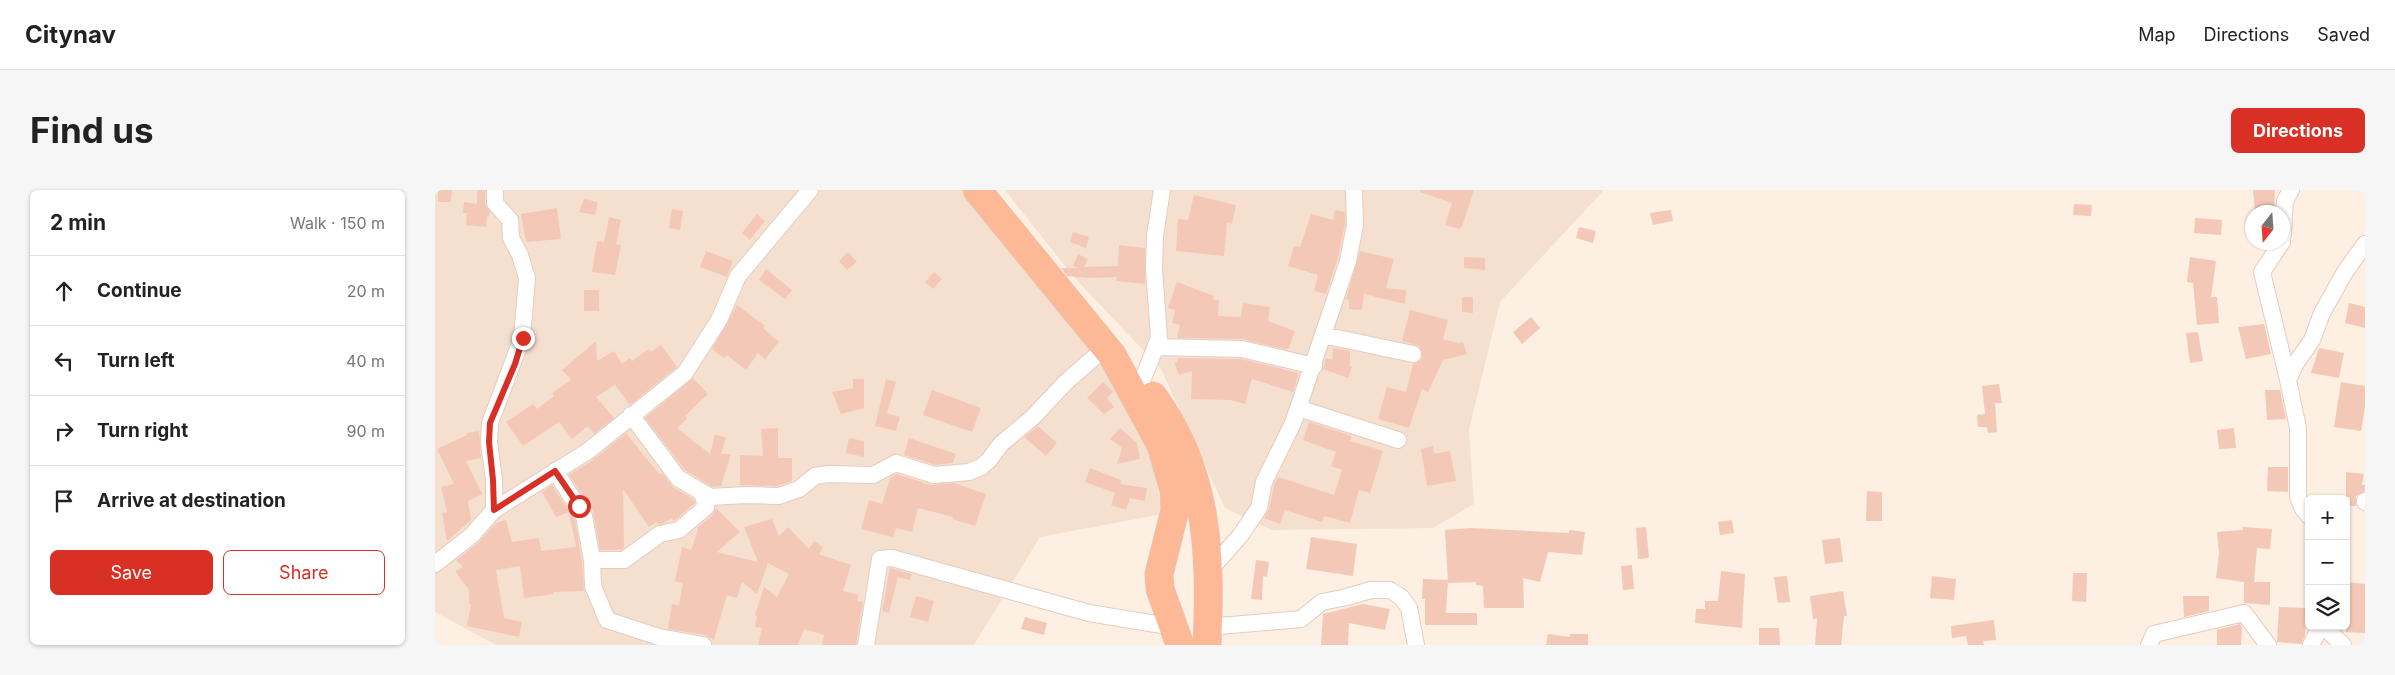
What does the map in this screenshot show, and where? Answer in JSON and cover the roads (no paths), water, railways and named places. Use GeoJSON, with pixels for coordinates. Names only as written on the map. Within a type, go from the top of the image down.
{"type":"FeatureCollection","features":[{"type":"Feature","properties":{"kind":"highway"},"geometry":{"type":"LineString","coordinates":[[977,190],[1109,351],[1142,381],[1175,430],[1189,461],[1200,496],[1205,527],[1208,636]]}},
{"type":"Feature","properties":{"kind":"highway"},"geometry":{"type":"LineString","coordinates":[[1109,351],[1147,416],[1169,468],[1174,490],[1175,510],[1159,574],[1160,589],[1177,636]]}},
{"type":"Feature","properties":{"kind":"street"},"geometry":{"type":"LineString","coordinates":[[494,510],[489,442],[490,423],[515,364],[523,338],[527,278],[520,255],[511,238],[510,220],[495,203],[495,190]]}},
{"type":"Feature","properties":{"kind":"street"},"geometry":{"type":"LineString","coordinates":[[435,564],[471,536],[494,510],[588,450],[685,373],[719,320],[738,276],[811,190]]}},
{"type":"Feature","properties":{"kind":"street"},"geometry":{"type":"LineString","coordinates":[[1142,381],[1159,338],[1154,269],[1155,236],[1162,190]]}},
{"type":"Feature","properties":{"kind":"street"},"geometry":{"type":"LineString","coordinates":[[1207,573],[1240,536],[1259,508],[1264,482],[1298,408],[1314,366],[1348,261],[1355,224],[1354,190]]}},
{"type":"Feature","properties":{"kind":"street"},"geometry":{"type":"LineString","coordinates":[[2285,205],[2291,190]]}},
{"type":"Feature","properties":{"kind":"street"},"geometry":{"type":"LineString","coordinates":[[2288,380],[2296,363],[2312,340],[2323,313],[2345,272],[2365,244]]}},
{"type":"Feature","properties":{"kind":"street"},"geometry":{"type":"LineString","coordinates":[[2277,250],[2262,272],[2298,428],[2298,497],[2305,511]]}},
{"type":"Feature","properties":{"kind":"street"},"geometry":{"type":"LineString","coordinates":[[1323,335],[1413,354]]}},
{"type":"Feature","properties":{"kind":"street"},"geometry":{"type":"LineString","coordinates":[[1156,347],[1242,349],[1314,366]]}},
{"type":"Feature","properties":{"kind":"street"},"geometry":{"type":"LineString","coordinates":[[631,415],[678,478],[710,497],[779,496],[799,490],[815,476],[829,474],[873,474],[896,463],[934,475],[969,472],[981,467],[989,460],[1001,444],[1033,417],[1066,382],[1109,351]]}},
{"type":"Feature","properties":{"kind":"street"},"geometry":{"type":"LineString","coordinates":[[1298,408],[1399,440]]}},
{"type":"Feature","properties":{"kind":"street"},"geometry":{"type":"LineString","coordinates":[[555,471],[584,516],[592,560],[593,586],[607,620],[659,638],[703,645]]}},
{"type":"Feature","properties":{"kind":"street"},"geometry":{"type":"LineString","coordinates":[[592,560],[624,560],[659,534],[679,530],[706,507],[702,492]]}},
{"type":"Feature","properties":{"kind":"street"},"geometry":{"type":"LineString","coordinates":[[866,645],[880,559],[892,558],[1177,636]]}},
{"type":"Feature","properties":{"kind":"street"},"geometry":{"type":"LineString","coordinates":[[1208,636],[1301,619],[1322,602],[1347,598],[1371,590],[1389,590],[1401,597],[1409,608],[1416,645]]}},
{"type":"Feature","properties":{"kind":"street"},"geometry":{"type":"LineString","coordinates":[[2149,645],[2154,634],[2245,613],[2268,645]]}},
{"type":"Feature","properties":{"kind":"street"},"geometry":{"type":"LineString","coordinates":[[2311,645],[2320,630]]}},
{"type":"Feature","properties":{"kind":"street"},"geometry":{"type":"LineString","coordinates":[[2326,630],[2343,645]]}}]}
